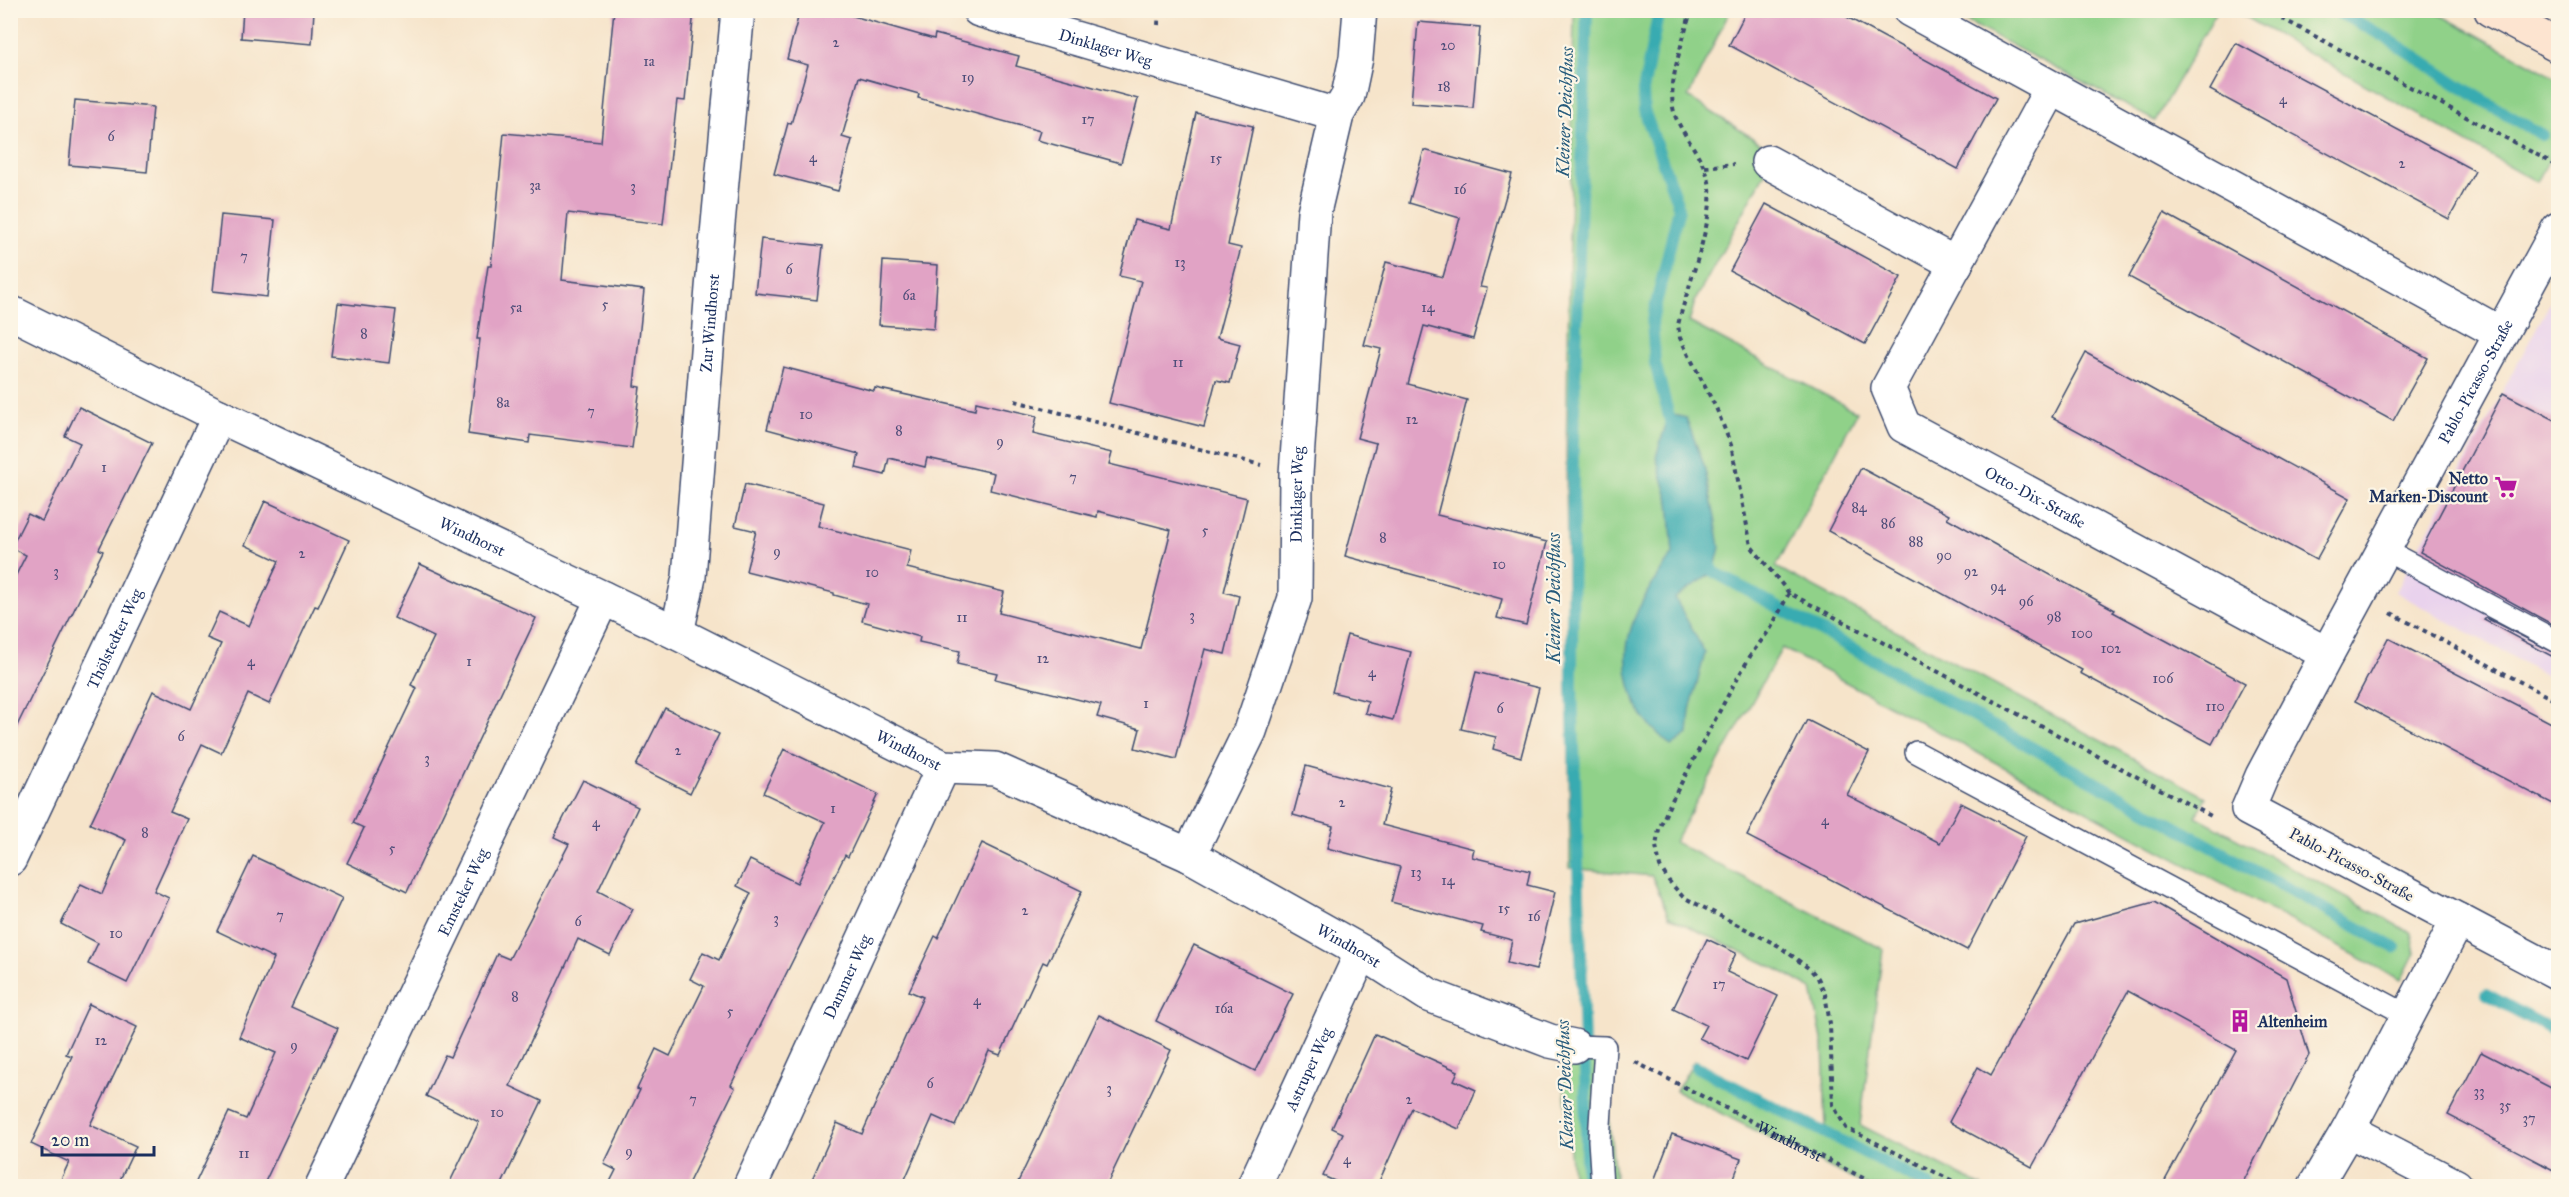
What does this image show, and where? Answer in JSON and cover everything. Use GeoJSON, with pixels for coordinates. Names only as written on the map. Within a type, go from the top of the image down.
{"type":"FeatureCollection","features":[{"type":"Feature","properties":{"kind":"main road"},"geometry":{"type":"LineString","coordinates":[[2491,10],[2559,46]]}},
{"type":"Feature","properties":{"kind":"street","name":"Zur Windhorst"},"geometry":{"type":"LineString","coordinates":[[677,633],[689,577],[712,288],[738,10]]}},
{"type":"Feature","properties":{"kind":"street","name":"Dinklager Weg"},"geometry":{"type":"LineString","coordinates":[[979,10],[1337,115]]}},
{"type":"Feature","properties":{"kind":"street","name":"Dinklager Weg"},"geometry":{"type":"LineString","coordinates":[[1189,855],[1250,731],[1294,598],[1296,474],[1314,212],[1337,115],[1348,96],[1356,58],[1360,10]]}},
{"type":"Feature","properties":{"kind":"street"},"geometry":{"type":"LineString","coordinates":[[1910,10],[2050,89],[2500,333]]}},
{"type":"Feature","properties":{"kind":"street","name":"Otto-Dix-Straße"},"geometry":{"type":"LineString","coordinates":[[2050,89],[1888,388],[1904,426],[2326,654]]}},
{"type":"Feature","properties":{"kind":"street"},"geometry":{"type":"LineString","coordinates":[[1768,162],[1956,264]]}},
{"type":"Feature","properties":{"kind":"street","name":"Pablo-Picasso-Straße"},"geometry":{"type":"LineString","coordinates":[[2559,229],[2326,654],[2262,776],[2248,808],[2559,973]]}},
{"type":"Feature","properties":{"kind":"street","name":"Windhorst"},"geometry":{"type":"LineString","coordinates":[[10,312],[219,416],[677,633],[943,767],[994,770],[1189,855],[1362,952],[1429,995],[1550,1041],[1590,1046]]}},
{"type":"Feature","properties":{"kind":"street","name":"Thölstedter Weg"},"geometry":{"type":"LineString","coordinates":[[10,859],[219,416]]}},
{"type":"Feature","properties":{"kind":"street","name":"Emsteker Weg"},"geometry":{"type":"LineString","coordinates":[[322,1186],[603,598]]}},
{"type":"Feature","properties":{"kind":"street","name":"Dammer Weg"},"geometry":{"type":"LineString","coordinates":[[750,1186],[943,767]]}},
{"type":"Feature","properties":{"kind":"street"},"geometry":{"type":"LineString","coordinates":[[2315,1186],[2348,1130],[2458,920]]}},
{"type":"Feature","properties":{"kind":"street","name":"Astruper Weg"},"geometry":{"type":"LineString","coordinates":[[1254,1186],[1362,952]]}},
{"type":"Feature","properties":{"kind":"street"},"geometry":{"type":"LineString","coordinates":[[2348,1130],[2456,1186]]}},
{"type":"Feature","properties":{"kind":"lane"},"geometry":{"type":"LineString","coordinates":[[2383,549],[2559,642]]}},
{"type":"Feature","properties":{"kind":"lane"},"geometry":{"type":"LineString","coordinates":[[1916,752],[2409,1016]]}},
{"type":"Feature","properties":{"kind":"lane"},"geometry":{"type":"LineString","coordinates":[[1590,1046],[1602,1186]]}},
{"type":"Feature","properties":{"kind":"path"},"geometry":{"type":"LineString","coordinates":[[1691,10],[1674,82],[1673,99],[1676,117],[1705,167],[1711,189],[1707,221],[1678,326],[1680,338],[1717,410],[1731,445],[1751,546],[1789,593],[2216,819],[2248,808]]}},
{"type":"Feature","properties":{"kind":"path"},"geometry":{"type":"LineString","coordinates":[[2266,10],[2559,166]]}},
{"type":"Feature","properties":{"kind":"path"},"geometry":{"type":"LineString","coordinates":[[1015,401],[1296,474]]}},
{"type":"Feature","properties":{"kind":"path"},"geometry":{"type":"LineString","coordinates":[[1789,593],[1771,628],[1752,653],[1733,686],[1670,804],[1659,829],[1656,846],[1660,867],[1668,881],[1683,897],[1795,955],[1818,978],[1825,994],[1830,1024],[1833,1105],[1846,1128],[1963,1186]]}},
{"type":"Feature","properties":{"kind":"path"},"geometry":{"type":"LineString","coordinates":[[2359,596],[2559,702]]}},
{"type":"Feature","properties":{"kind":"path","name":"Windhorst"},"geometry":{"type":"LineString","coordinates":[[1590,1046],[1879,1186]]}},
{"type":"Feature","properties":{"kind":"shaded area","name":"Netto Marken-Discount"},"geometry":{"type":"Polygon","coordinates":[[[2558,288],[2558,682],[2395,592],[2558,288]]]}},
{"type":"Feature","properties":{"kind":"green space"},"geometry":{"type":"Polygon","coordinates":[[[1574,11],[1730,11],[1688,97],[1776,153],[1695,301],[1689,322],[1857,412],[1776,567],[2206,797],[2196,816],[2411,933],[2415,953],[2401,980],[1782,648],[1674,842],[1883,949],[1860,1125],[1982,1186],[1867,1186],[1676,1091],[1694,1061],[1826,1129],[1823,1044],[1812,989],[1779,970],[1669,917],[1652,876],[1570,868],[1566,456],[1574,11]]]}},
{"type":"Feature","properties":{"kind":"green space"},"geometry":{"type":"Polygon","coordinates":[[[1947,11],[2217,11],[2155,121],[1947,11]]]}},
{"type":"Feature","properties":{"kind":"green space"},"geometry":{"type":"Polygon","coordinates":[[[2235,11],[2433,11],[2558,79],[2558,143],[2537,182],[2235,11]]]}},
{"type":"Feature","properties":{"kind":"green space"},"geometry":{"type":"Polygon","coordinates":[[[1564,1054],[1602,1057],[1616,1186],[1573,1186],[1563,1074],[1564,1054]]]}},
{"type":"Feature","properties":{"kind":"water"},"geometry":{"type":"Polygon","coordinates":[[[1669,414],[1686,418],[1704,465],[1720,547],[1714,572],[1675,598],[1705,653],[1690,710],[1688,734],[1671,746],[1640,712],[1631,689],[1627,668],[1627,648],[1638,610],[1673,554],[1669,501],[1656,457],[1669,414]]]}},
{"type":"Feature","properties":{"kind":"building"},"geometry":{"type":"Polygon","coordinates":[[[243,10],[314,10],[312,44],[241,38],[243,10]]]}},
{"type":"Feature","properties":{"kind":"building"},"geometry":{"type":"Polygon","coordinates":[[[614,10],[694,10],[685,101],[677,100],[663,224],[568,213],[562,280],[644,290],[634,386],[640,387],[632,448],[530,435],[529,443],[468,434],[480,339],[477,339],[488,266],[491,266],[504,133],[601,142],[614,10]]]}},
{"type":"Feature","properties":{"kind":"building"},"geometry":{"type":"Polygon","coordinates":[[[800,10],[832,10],[934,39],[935,34],[1019,56],[1016,66],[1138,99],[1121,163],[1037,140],[1040,131],[918,98],[919,94],[859,77],[842,137],[852,140],[838,191],[774,174],[788,123],[791,124],[808,65],[787,59],[800,10]]]}},
{"type":"Feature","properties":{"kind":"building"},"geometry":{"type":"Polygon","coordinates":[[[1747,10],[1834,10],[1996,98],[1958,169],[1729,45],[1747,10]]]}},
{"type":"Feature","properties":{"kind":"building"},"geometry":{"type":"Polygon","coordinates":[[[1418,22],[1480,27],[1473,108],[1411,103],[1418,22]]]}},
{"type":"Feature","properties":{"kind":"building"},"geometry":{"type":"Polygon","coordinates":[[[2236,43],[2475,171],[2449,219],[2210,90],[2236,43]]]}},
{"type":"Feature","properties":{"kind":"building"},"geometry":{"type":"Polygon","coordinates":[[[75,100],[153,107],[147,172],[69,165],[75,100]]]}},
{"type":"Feature","properties":{"kind":"building"},"geometry":{"type":"Polygon","coordinates":[[[1196,113],[1253,126],[1228,245],[1241,248],[1217,338],[1240,344],[1230,383],[1216,380],[1204,427],[1109,403],[1141,281],[1119,276],[1134,220],[1171,229],[1196,113]]]}},
{"type":"Feature","properties":{"kind":"building"},"geometry":{"type":"Polygon","coordinates":[[[1424,150],[1512,174],[1480,287],[1487,288],[1473,339],[1424,326],[1408,384],[1467,400],[1437,515],[1547,542],[1526,625],[1497,618],[1502,599],[1345,556],[1376,443],[1357,438],[1381,349],[1364,345],[1386,262],[1443,277],[1460,218],[1409,203],[1424,150]]]}},
{"type":"Feature","properties":{"kind":"building"},"geometry":{"type":"Polygon","coordinates":[[[1766,204],[1901,277],[1865,344],[1730,271],[1766,204]]]}},
{"type":"Feature","properties":{"kind":"building"},"geometry":{"type":"Polygon","coordinates":[[[2164,213],[2428,358],[2393,421],[2129,277],[2164,213]]]}},
{"type":"Feature","properties":{"kind":"building"},"geometry":{"type":"Polygon","coordinates":[[[221,215],[275,220],[267,297],[213,291],[221,215]]]}},
{"type":"Feature","properties":{"kind":"building"},"geometry":{"type":"Polygon","coordinates":[[[761,239],[823,246],[817,300],[755,293],[761,239]]]}},
{"type":"Feature","properties":{"kind":"building"},"geometry":{"type":"Polygon","coordinates":[[[883,261],[938,265],[934,329],[879,325],[883,261]]]}},
{"type":"Feature","properties":{"kind":"building"},"geometry":{"type":"Polygon","coordinates":[[[338,303],[396,310],[389,363],[331,356],[338,303]]]}},
{"type":"Feature","properties":{"kind":"building"},"geometry":{"type":"Polygon","coordinates":[[[2086,353],[2350,498],[2316,560],[2052,417],[2086,353]]]}},
{"type":"Feature","properties":{"kind":"building"},"geometry":{"type":"Polygon","coordinates":[[[783,367],[874,391],[875,388],[975,410],[976,402],[1037,416],[1033,434],[1112,453],[1109,464],[1247,498],[1224,592],[1239,596],[1225,654],[1205,649],[1176,759],[1135,748],[1140,729],[1097,717],[1101,705],[995,679],[997,673],[957,664],[960,651],[919,642],[920,637],[862,621],[867,604],[834,595],[834,593],[746,571],[756,531],[735,526],[745,484],[824,503],[818,526],[911,550],[907,568],[1004,592],[999,613],[1141,649],[1171,530],[1098,511],[1097,517],[990,490],[994,473],[927,458],[925,467],[889,458],[885,475],[856,468],[859,454],[767,429],[783,367]]]}},
{"type":"Feature","properties":{"kind":"building","name":"Netto Marken-Discount"},"geometry":{"type":"Polygon","coordinates":[[[2503,393],[2559,422],[2559,628],[2420,552],[2503,393]]]}},
{"type":"Feature","properties":{"kind":"building"},"geometry":{"type":"Polygon","coordinates":[[[79,407],[152,443],[99,549],[103,551],[10,740],[10,587],[26,555],[11,548],[28,514],[42,521],[80,443],[65,436],[79,407]]]}},
{"type":"Feature","properties":{"kind":"building"},"geometry":{"type":"Polygon","coordinates":[[[1861,468],[1949,515],[1947,518],[2115,610],[2113,612],[2245,683],[2212,744],[2080,673],[2082,670],[1828,531],[1861,468]]]}},
{"type":"Feature","properties":{"kind":"building"},"geometry":{"type":"Polygon","coordinates":[[[265,501],[349,540],[269,704],[248,694],[221,753],[202,744],[170,812],[187,819],[154,891],[169,898],[127,983],[88,964],[98,943],[61,924],[81,884],[102,894],[126,840],[90,824],[153,691],[191,709],[221,644],[207,638],[219,612],[249,626],[279,561],[245,545],[265,501]]]}},
{"type":"Feature","properties":{"kind":"building"},"geometry":{"type":"Polygon","coordinates":[[[420,564],[536,618],[407,892],[347,863],[364,828],[353,823],[417,688],[411,685],[434,637],[394,618],[420,564]]]}},
{"type":"Feature","properties":{"kind":"building"},"geometry":{"type":"Polygon","coordinates":[[[2486,618],[2559,655],[2559,660],[2484,620],[2486,618]]]}},
{"type":"Feature","properties":{"kind":"building"},"geometry":{"type":"Polygon","coordinates":[[[1347,635],[1411,652],[1393,720],[1365,713],[1368,701],[1332,692],[1347,635]]]}},
{"type":"Feature","properties":{"kind":"building"},"geometry":{"type":"Polygon","coordinates":[[[2388,638],[2559,727],[2559,807],[2355,701],[2388,638]]]}},
{"type":"Feature","properties":{"kind":"building"},"geometry":{"type":"Polygon","coordinates":[[[1476,672],[1539,688],[1521,757],[1493,749],[1496,737],[1461,729],[1476,672]]]}},
{"type":"Feature","properties":{"kind":"building"},"geometry":{"type":"Polygon","coordinates":[[[665,708],[719,734],[690,793],[636,766],[665,708]]]}},
{"type":"Feature","properties":{"kind":"building"},"geometry":{"type":"Polygon","coordinates":[[[1807,720],[1869,752],[1847,795],[1940,843],[1961,803],[2026,836],[1967,950],[1747,836],[1807,720]]]}},
{"type":"Feature","properties":{"kind":"building"},"geometry":{"type":"Polygon","coordinates":[[[784,749],[878,794],[848,857],[845,855],[731,1085],[735,1088],[687,1186],[608,1186],[616,1170],[604,1164],[640,1090],[637,1089],[656,1049],[670,1056],[704,986],[690,979],[703,952],[719,960],[751,893],[737,886],[750,860],[797,883],[825,822],[763,793],[784,749]]]}},
{"type":"Feature","properties":{"kind":"building"},"geometry":{"type":"Polygon","coordinates":[[[1306,766],[1391,789],[1382,825],[1474,849],[1472,857],[1530,871],[1527,885],[1555,892],[1536,970],[1507,963],[1512,940],[1481,932],[1483,926],[1391,902],[1400,867],[1327,848],[1333,826],[1293,815],[1306,766]]]}},
{"type":"Feature","properties":{"kind":"building"},"geometry":{"type":"Polygon","coordinates":[[[583,780],[638,807],[598,891],[633,909],[610,955],[578,939],[510,1086],[542,1101],[501,1186],[448,1186],[479,1122],[426,1096],[445,1055],[450,1057],[497,954],[509,959],[569,844],[554,837],[583,780]]]}},
{"type":"Feature","properties":{"kind":"building"},"geometry":{"type":"Polygon","coordinates":[[[982,843],[1082,891],[1047,964],[1043,962],[1000,1055],[989,1051],[955,1126],[933,1116],[902,1186],[809,1186],[837,1123],[862,1134],[923,997],[909,991],[935,936],[938,938],[982,843]]]}},
{"type":"Feature","properties":{"kind":"building"},"geometry":{"type":"Polygon","coordinates":[[[253,856],[342,898],[291,1007],[338,1028],[263,1186],[194,1186],[229,1112],[246,1119],[276,1053],[239,1037],[274,958],[217,931],[253,856]]]}},
{"type":"Feature","properties":{"kind":"building","name":"Altenheim"},"geometry":{"type":"Polygon","coordinates":[[[2154,902],[2286,978],[2309,1055],[2241,1186],[2162,1186],[2236,1050],[2128,991],[2032,1167],[1949,1122],[1978,1067],[1991,1075],[2074,924],[2154,902]]]}},
{"type":"Feature","properties":{"kind":"building"},"geometry":{"type":"Polygon","coordinates":[[[1707,939],[1736,953],[1727,972],[1778,996],[1746,1061],[1699,1038],[1706,1025],[1673,1009],[1707,939]]]}},
{"type":"Feature","properties":{"kind":"building"},"geometry":{"type":"Polygon","coordinates":[[[1194,945],[1293,994],[1255,1071],[1156,1021],[1194,945]]]}},
{"type":"Feature","properties":{"kind":"building"},"geometry":{"type":"Polygon","coordinates":[[[89,1004],[137,1027],[90,1125],[136,1146],[117,1186],[58,1186],[69,1162],[31,1144],[72,1056],[66,1054],[89,1004]]]}},
{"type":"Feature","properties":{"kind":"building"},"geometry":{"type":"Polygon","coordinates":[[[1099,1015],[1171,1050],[1106,1186],[1016,1186],[1099,1015]]]}},
{"type":"Feature","properties":{"kind":"building"},"geometry":{"type":"Polygon","coordinates":[[[1375,1034],[1458,1071],[1454,1080],[1476,1090],[1459,1129],[1412,1108],[1377,1186],[1346,1186],[1323,1176],[1343,1133],[1332,1128],[1375,1034]]]}},
{"type":"Feature","properties":{"kind":"building"},"geometry":{"type":"Polygon","coordinates":[[[2481,1052],[2559,1092],[2559,1173],[2448,1115],[2481,1052]]]}},
{"type":"Feature","properties":{"kind":"building"},"geometry":{"type":"Polygon","coordinates":[[[1672,1134],[1741,1159],[1731,1186],[1652,1186],[1672,1134]]]}},
{"type":"Feature","properties":{"kind":"waterway","name":"Kleiner Deichfluss"},"geometry":{"type":"LineString","coordinates":[[1586,1186],[1586,1104],[1572,686],[1573,443],[1587,10]]}},
{"type":"Feature","properties":{"kind":"waterway"},"geometry":{"type":"LineString","coordinates":[[1659,10],[1643,91],[1644,110],[1679,208],[1652,321],[1655,363],[1672,428]]}},
{"type":"Feature","properties":{"kind":"waterway"},"geometry":{"type":"LineString","coordinates":[[2331,10],[2380,34],[2466,90],[2542,135]]}},
{"type":"Feature","properties":{"kind":"waterway"},"geometry":{"type":"LineString","coordinates":[[1707,557],[1714,572],[2395,948]]}},
{"type":"Feature","properties":{"kind":"waterway"},"geometry":{"type":"LineString","coordinates":[[2486,994],[2558,1033]]}},
{"type":"Feature","properties":{"kind":"waterway"},"geometry":{"type":"LineString","coordinates":[[1696,1067],[1930,1186]]}},
{"type":"Feature","properties":{"kind":"place","name":"Netto Marken-Discount"},"geometry":{"type":"Point","coordinates":[2506,487]}},
{"type":"Feature","properties":{"kind":"place","name":"Altenheim"},"geometry":{"type":"Point","coordinates":[2240,1021]}}]}
